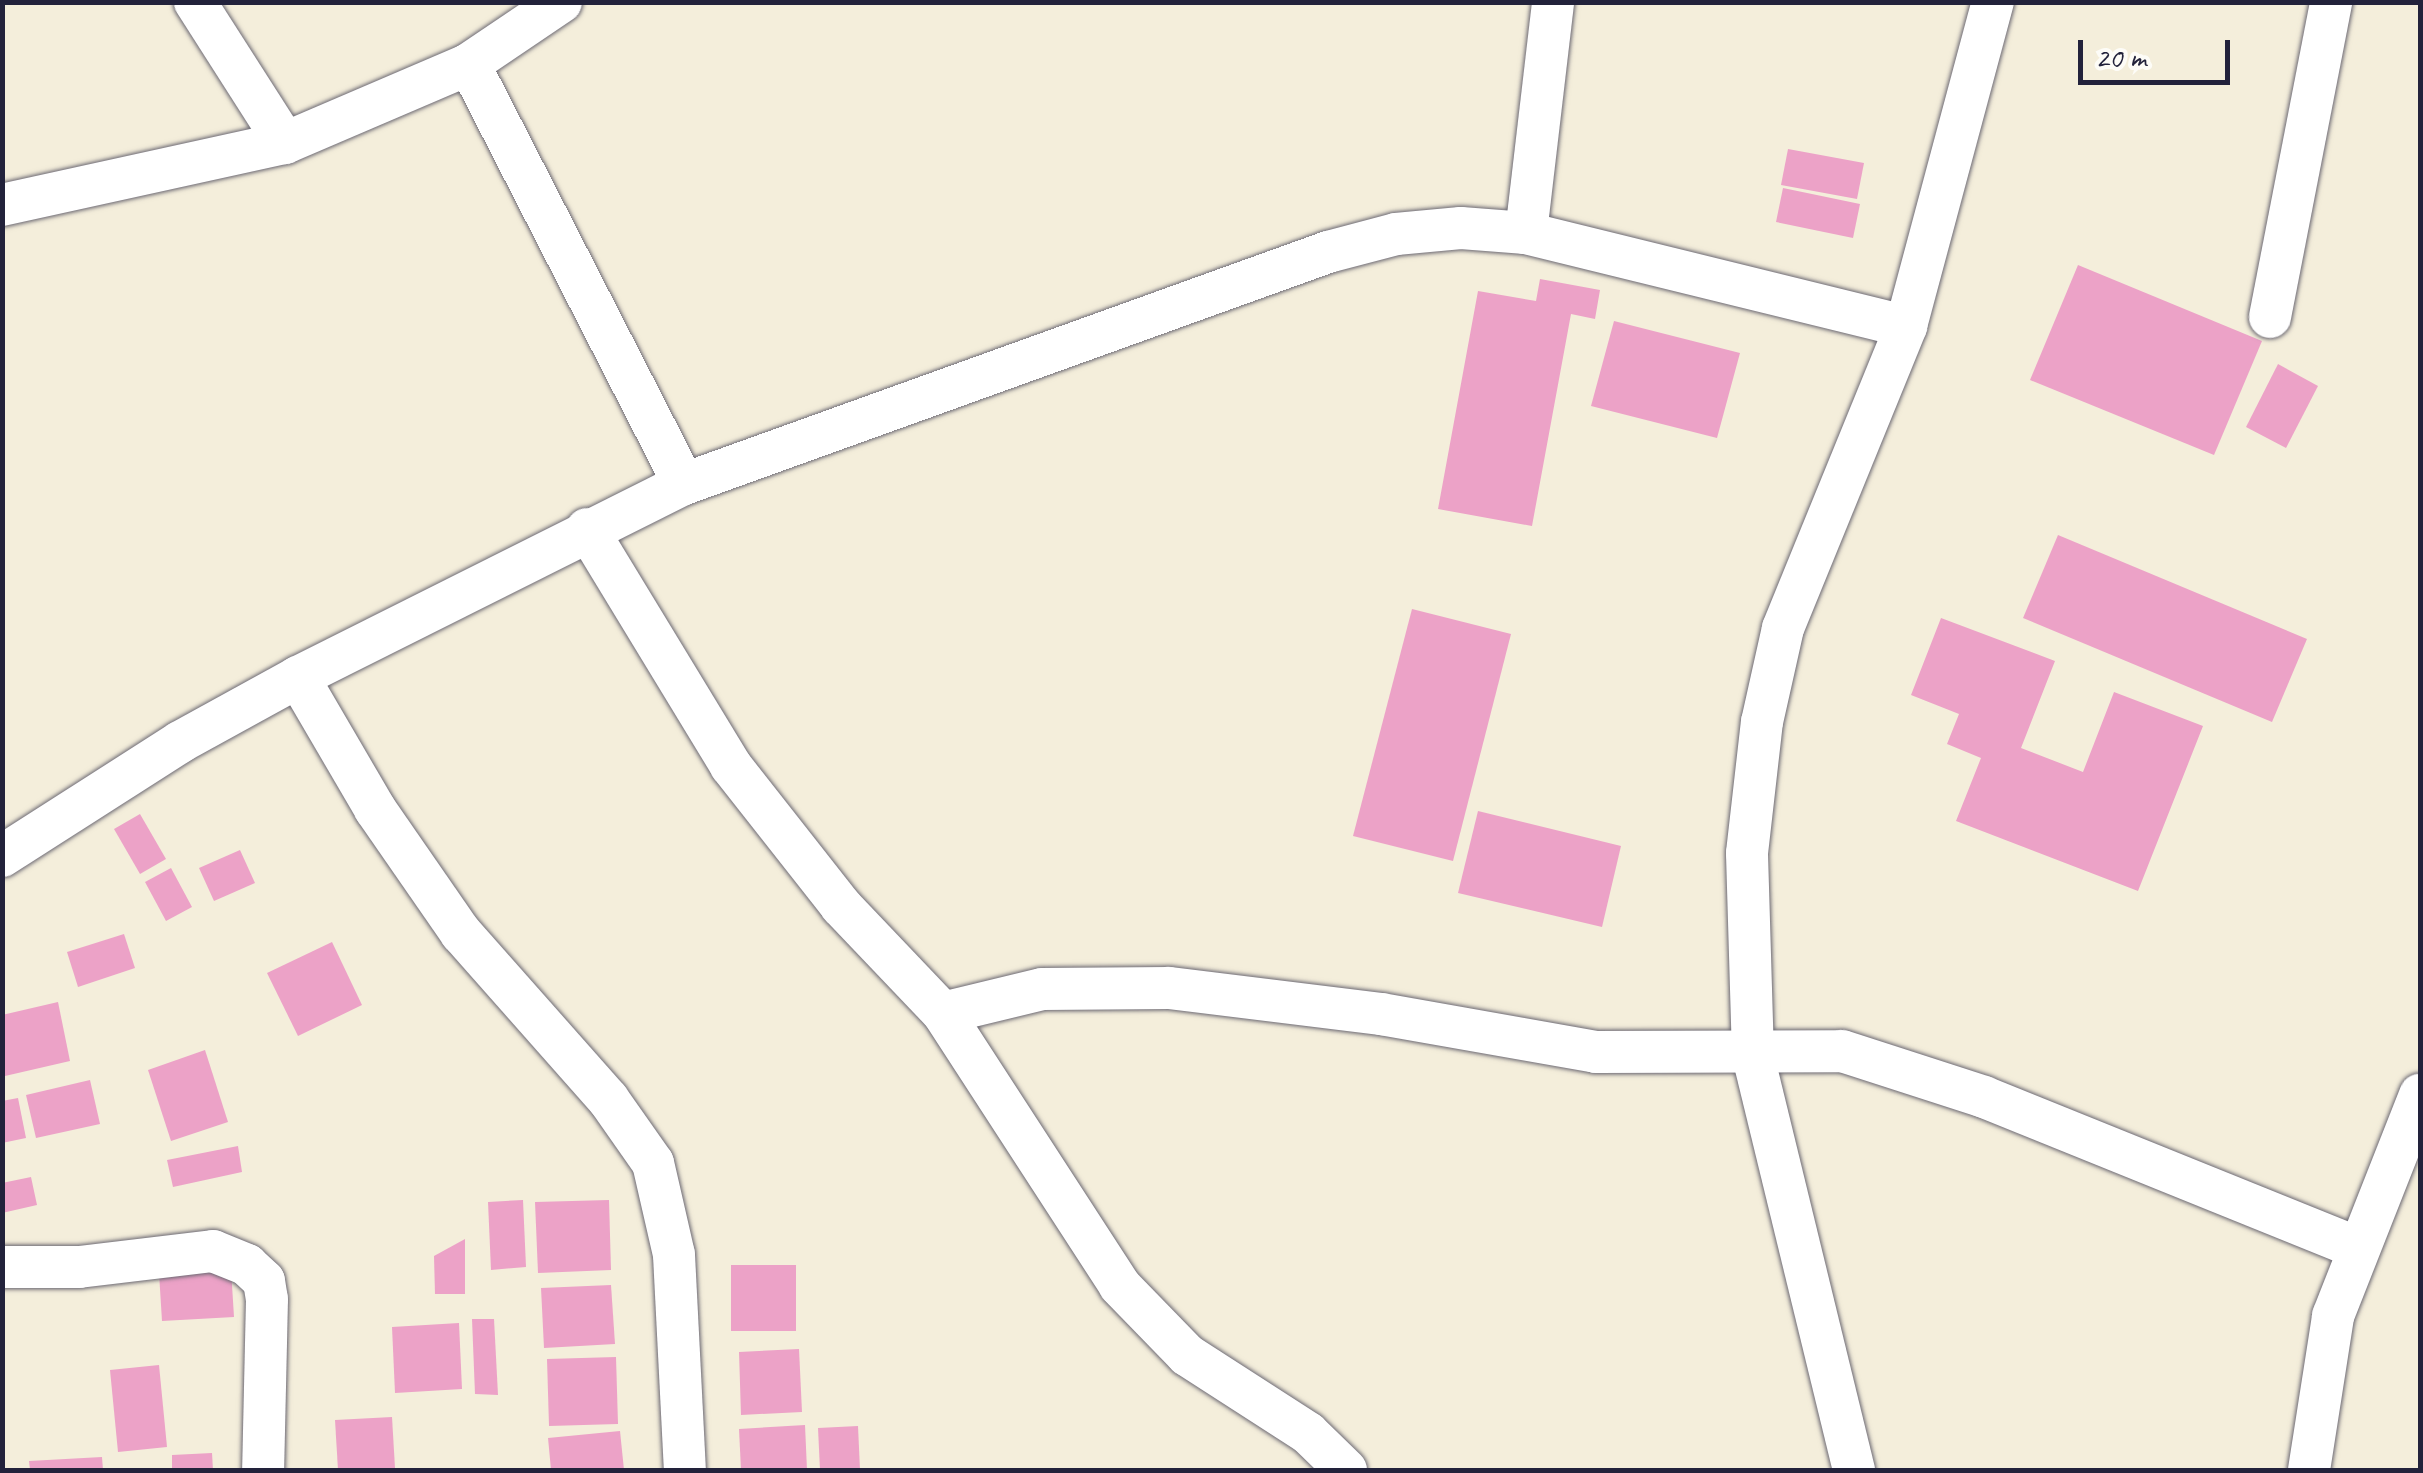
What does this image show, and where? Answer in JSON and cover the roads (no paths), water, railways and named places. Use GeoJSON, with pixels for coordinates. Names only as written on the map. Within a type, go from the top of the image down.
{"type":"FeatureCollection","features":[{"type":"Feature","properties":{"kind":"street"},"geometry":{"type":"LineString","coordinates":[[195,2],[285,143]]}},
{"type":"Feature","properties":{"kind":"street"},"geometry":{"type":"LineString","coordinates":[[2,205],[285,143],[469,64],[561,2]]}},
{"type":"Feature","properties":{"kind":"street"},"geometry":{"type":"LineString","coordinates":[[1854,1470],[1754,1056],[1748,853],[1762,722],[1784,628],[1906,326],[1993,2]]}},
{"type":"Feature","properties":{"kind":"street"},"geometry":{"type":"LineString","coordinates":[[2270,317],[2331,2]]}},
{"type":"Feature","properties":{"kind":"street"},"geometry":{"type":"LineString","coordinates":[[1526,234],[1548,3]]}},
{"type":"Feature","properties":{"kind":"street"},"geometry":{"type":"LineString","coordinates":[[469,64],[684,484]]}},
{"type":"Feature","properties":{"kind":"street"},"geometry":{"type":"LineString","coordinates":[[2,856],[298,677],[684,484],[1328,252],[1396,234],[1461,228],[1526,234],[1906,326]]}},
{"type":"Feature","properties":{"kind":"street"},"geometry":{"type":"LineString","coordinates":[[588,529],[731,766],[841,906],[942,1013],[1120,1286],[1187,1355],[1308,1433],[1346,1470]]}},
{"type":"Feature","properties":{"kind":"street"},"geometry":{"type":"LineString","coordinates":[[298,677],[376,808],[461,933],[608,1099],[652,1163],[674,1255],[685,1470]]}},
{"type":"Feature","properties":{"kind":"street"},"geometry":{"type":"LineString","coordinates":[[942,1013],[1042,990],[1169,988],[1381,1014],[1596,1052],[1754,1056],[1824,1050],[1894,1064],[2358,1248]]}},
{"type":"Feature","properties":{"kind":"street"},"geometry":{"type":"LineString","coordinates":[[2308,1470],[2333,1316],[2420,1095]]}},
{"type":"Feature","properties":{"kind":"street"},"geometry":{"type":"LineString","coordinates":[[2,1267],[79,1267],[214,1251],[247,1265],[264,1281],[267,1299],[263,1470]]}}]}
